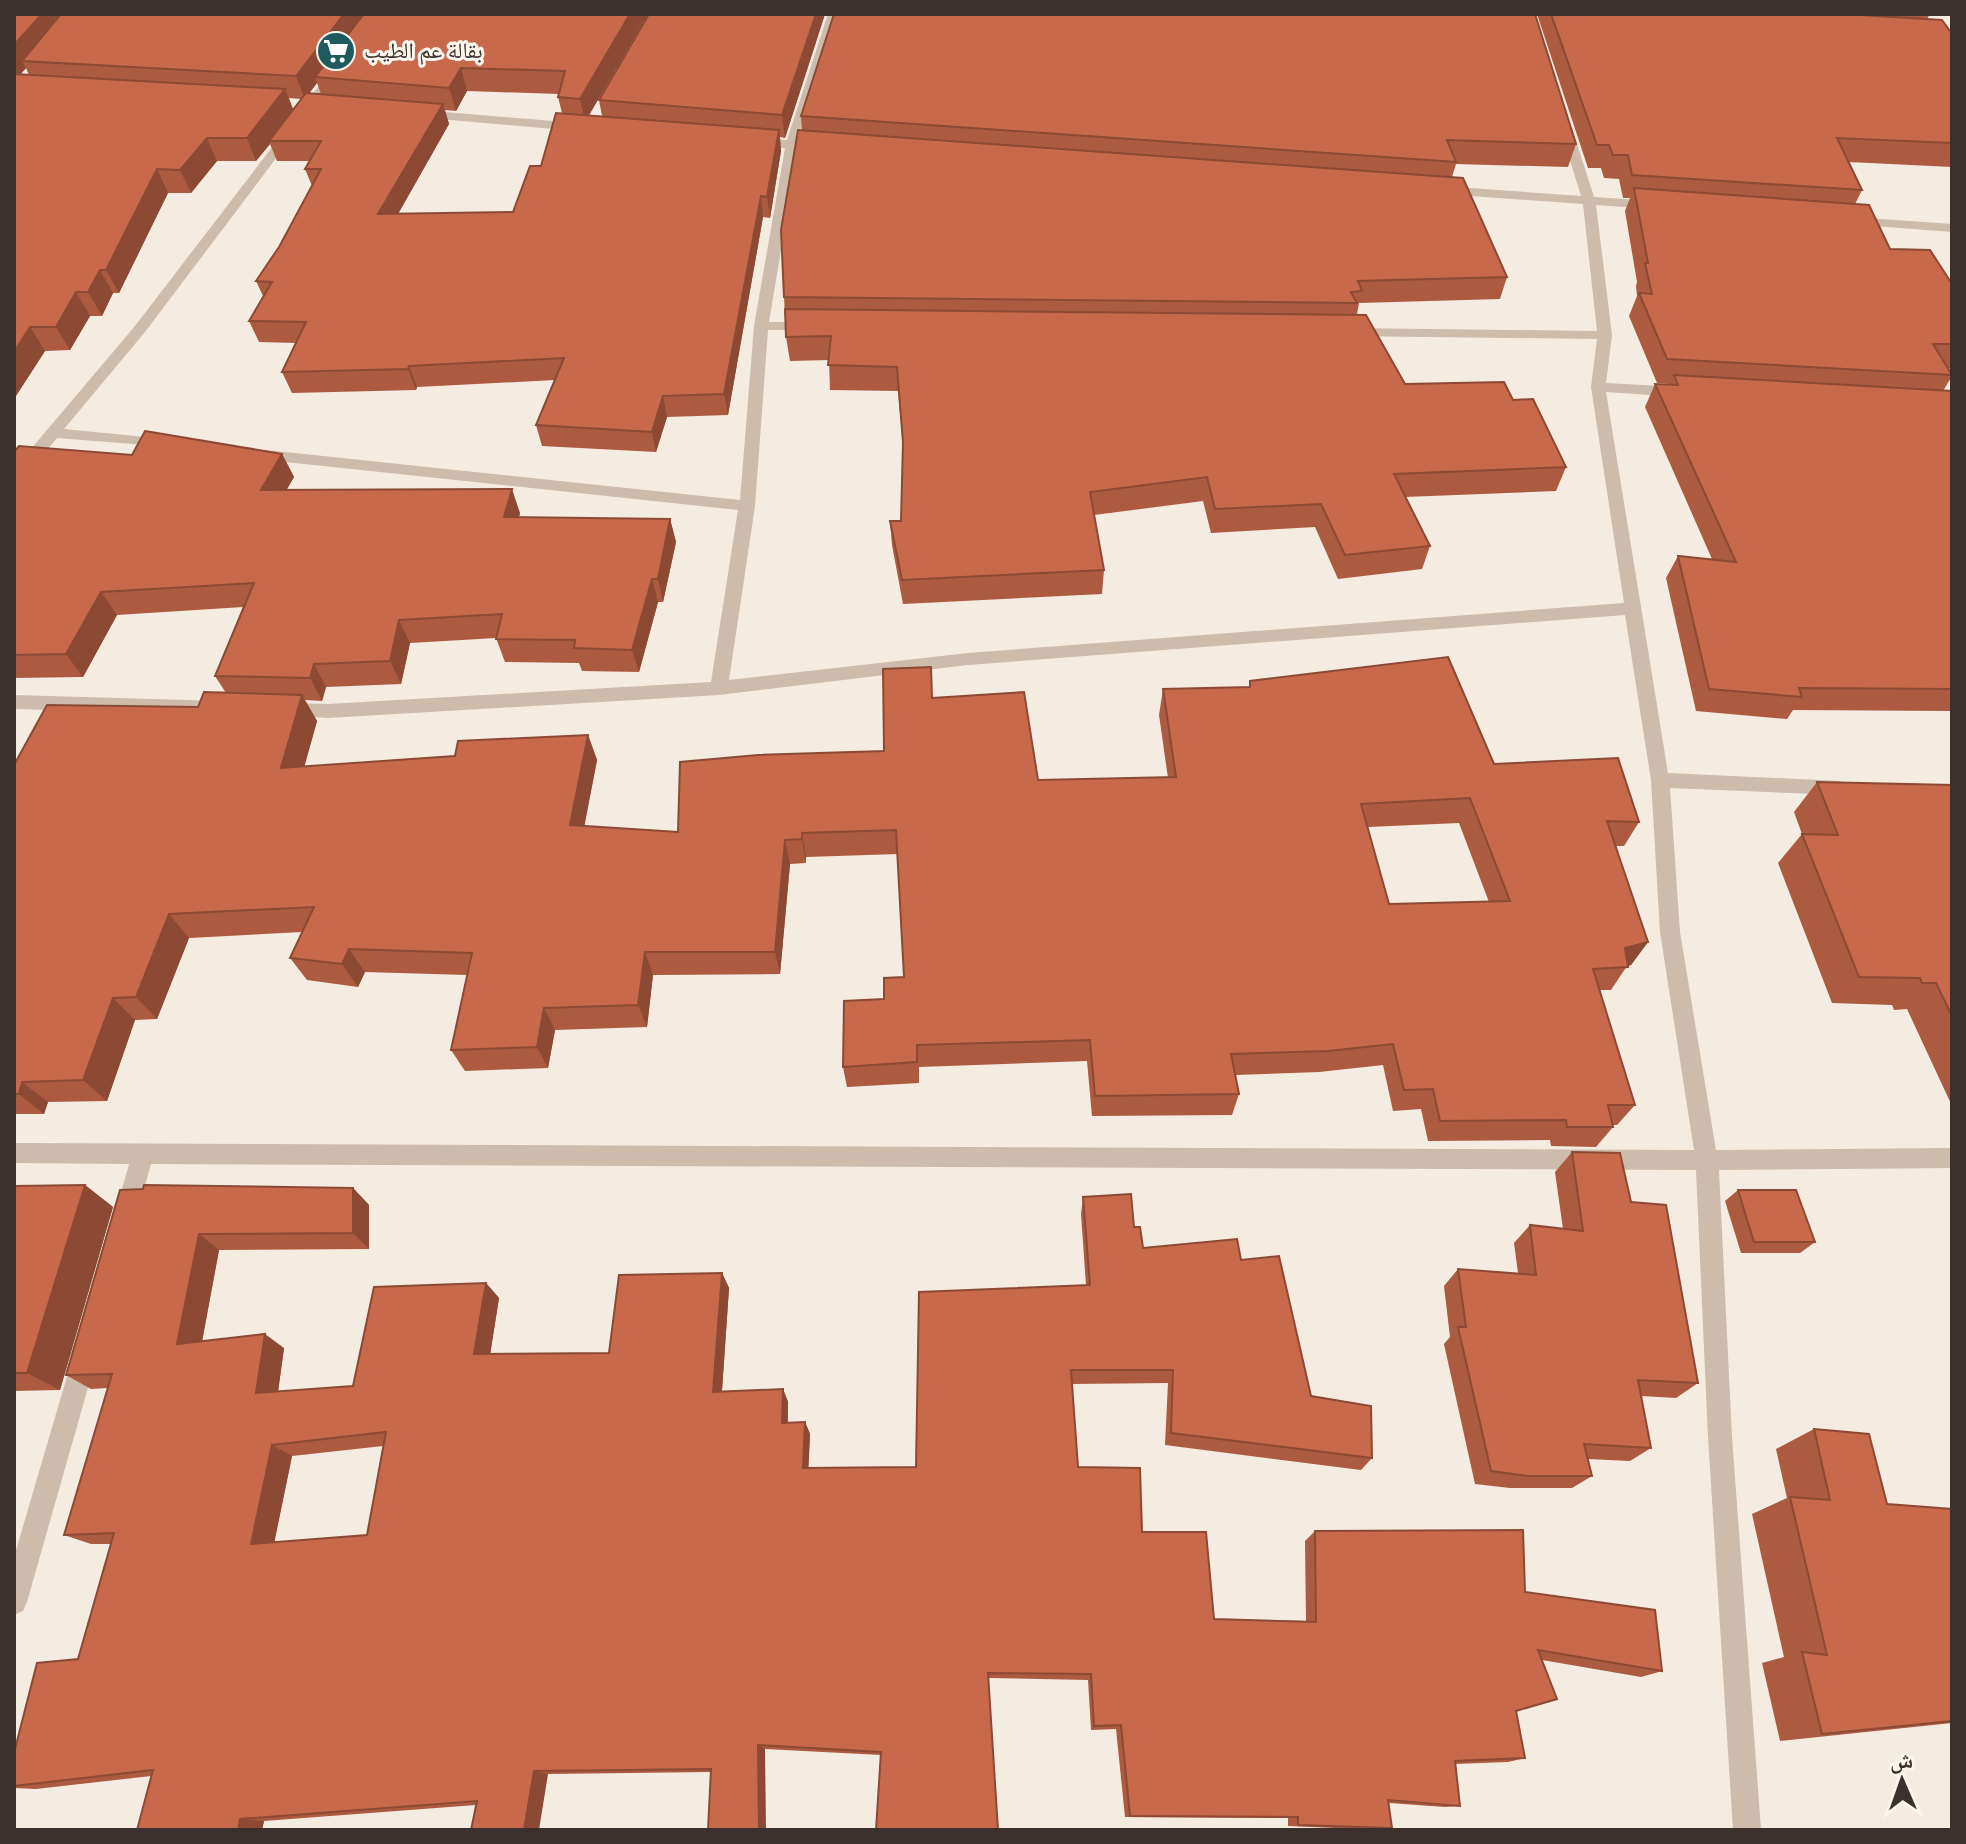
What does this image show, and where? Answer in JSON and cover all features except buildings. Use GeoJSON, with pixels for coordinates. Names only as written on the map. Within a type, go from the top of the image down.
{"type":"FeatureCollection","features":[{"type":"Feature","properties":{"kind":"street"},"geometry":{"type":"LineString","coordinates":[[719,688],[747,506],[761,326],[792,145],[834,14]]}},
{"type":"Feature","properties":{"kind":"street"},"geometry":{"type":"LineString","coordinates":[[14,479],[140,329],[344,60]]}},
{"type":"Feature","properties":{"kind":"street"},"geometry":{"type":"LineString","coordinates":[[403,113],[591,128]]}},
{"type":"Feature","properties":{"kind":"street"},"geometry":{"type":"LineString","coordinates":[[1562,114],[1589,201],[1605,335],[1598,387],[1660,780],[1670,932],[1707,1160],[1720,1437],[1747,1830]]}},
{"type":"Feature","properties":{"kind":"street"},"geometry":{"type":"LineString","coordinates":[[745,141],[834,147]]}},
{"type":"Feature","properties":{"kind":"street"},"geometry":{"type":"LineString","coordinates":[[1430,189],[1668,207]]}},
{"type":"Feature","properties":{"kind":"street"},"geometry":{"type":"LineString","coordinates":[[1841,220],[1952,228]]}},
{"type":"Feature","properties":{"kind":"street"},"geometry":{"type":"LineString","coordinates":[[761,326],[824,326]]}},
{"type":"Feature","properties":{"kind":"street"},"geometry":{"type":"LineString","coordinates":[[1334,332],[1605,335]]}},
{"type":"Feature","properties":{"kind":"street"},"geometry":{"type":"LineString","coordinates":[[1598,387],[1690,392]]}},
{"type":"Feature","properties":{"kind":"street"},"geometry":{"type":"LineString","coordinates":[[55,433],[181,446]]}},
{"type":"Feature","properties":{"kind":"street"},"geometry":{"type":"LineString","coordinates":[[243,453],[747,506]]}},
{"type":"Feature","properties":{"kind":"street"},"geometry":{"type":"LineString","coordinates":[[265,709],[328,711],[719,688],[968,659],[1633,608]]}},
{"type":"Feature","properties":{"kind":"street"},"geometry":{"type":"LineString","coordinates":[[14,702],[234,708]]}},
{"type":"Feature","properties":{"kind":"street"},"geometry":{"type":"LineString","coordinates":[[1660,780],[1860,789]]}},
{"type":"Feature","properties":{"kind":"street"},"geometry":{"type":"LineString","coordinates":[[14,1153],[1707,1160],[1952,1158]]}},
{"type":"Feature","properties":{"kind":"street"},"geometry":{"type":"LineString","coordinates":[[117,1244],[143,1154]]}},
{"type":"Feature","properties":{"kind":"street"},"geometry":{"type":"LineString","coordinates":[[14,1602],[92,1334]]}},
{"type":"Feature","properties":{"kind":"place","name":"بقالة عم الطيب"},"geometry":{"type":"Point","coordinates":[336,51]}}]}
